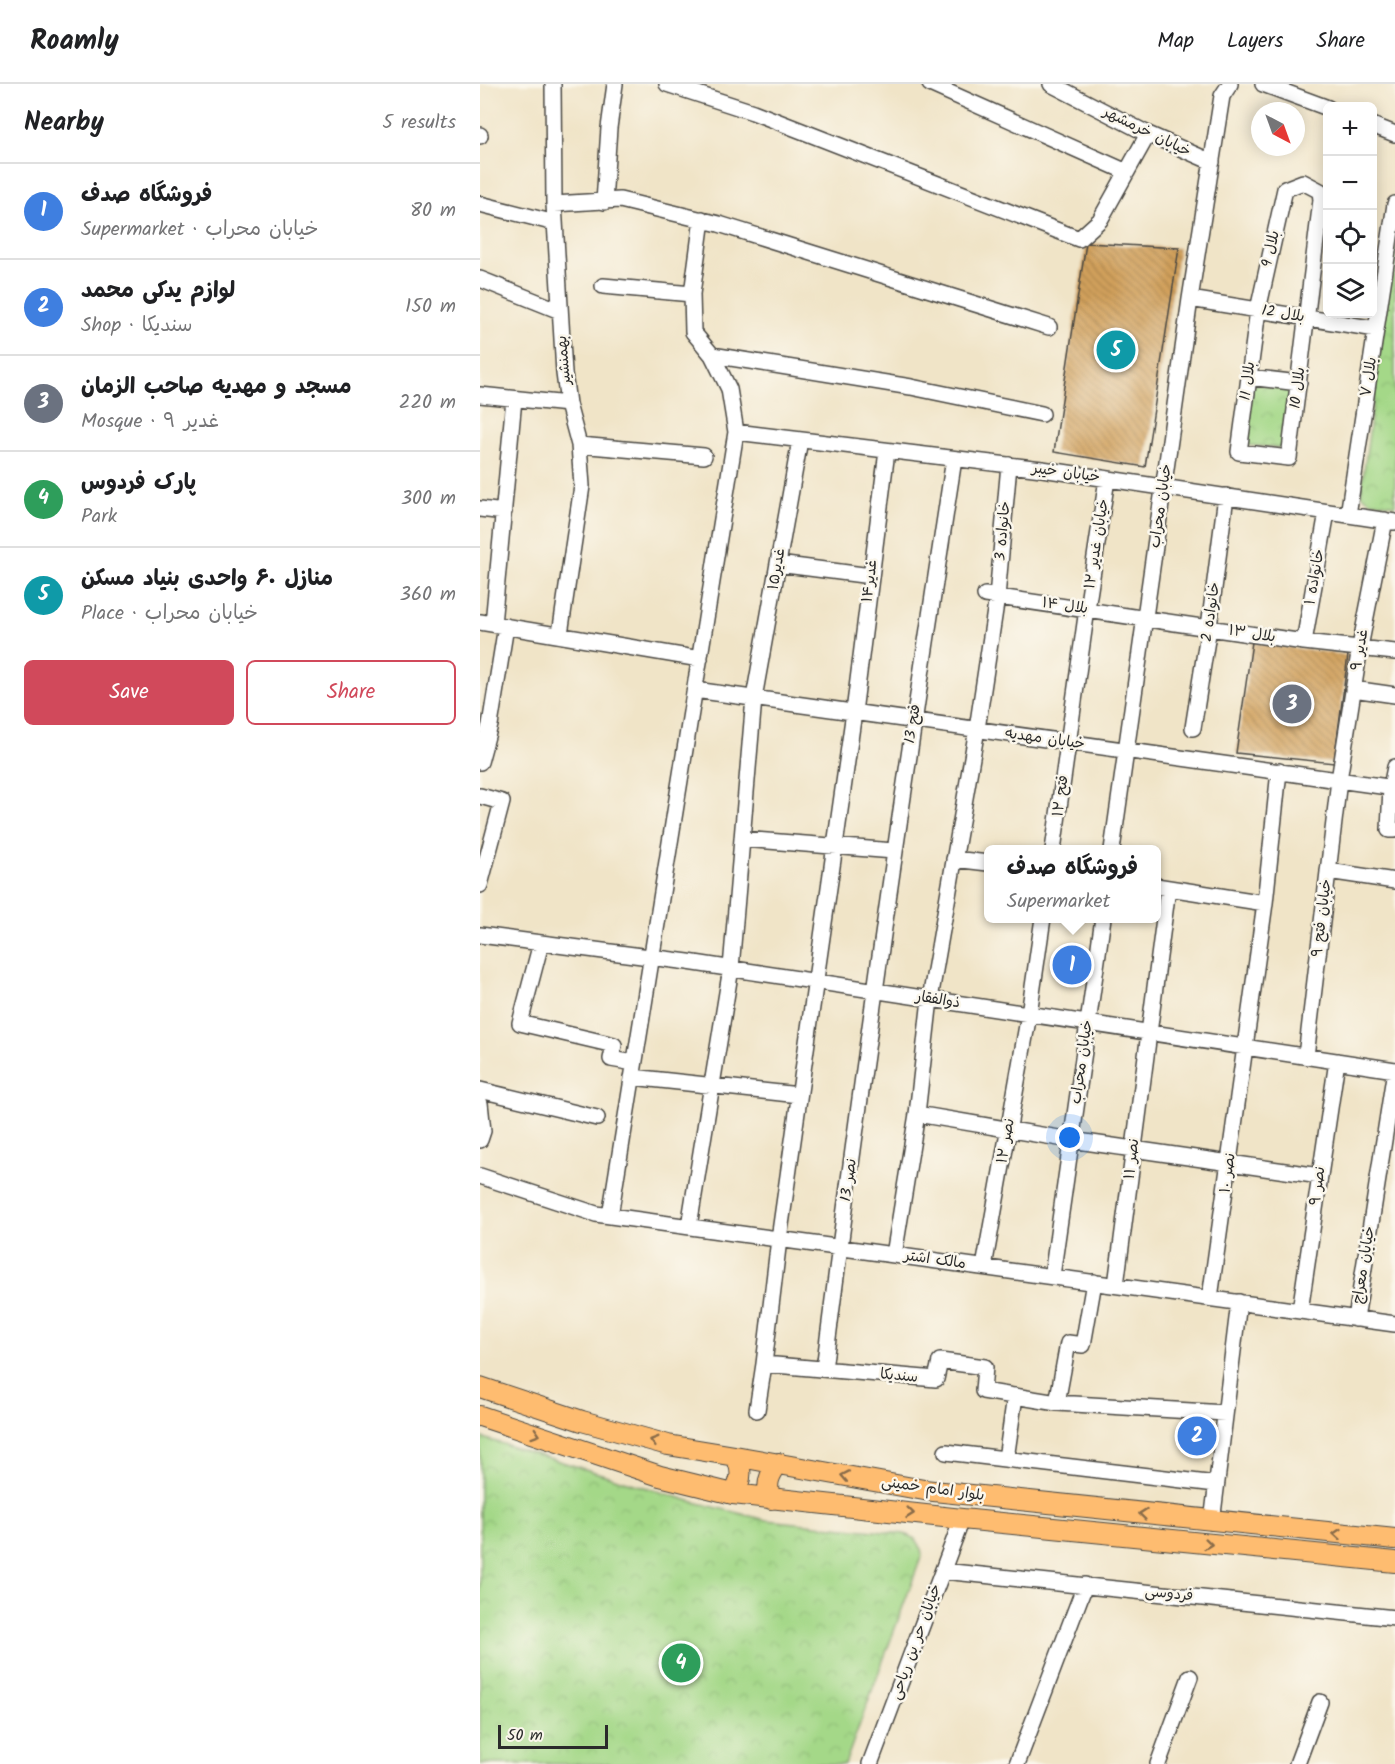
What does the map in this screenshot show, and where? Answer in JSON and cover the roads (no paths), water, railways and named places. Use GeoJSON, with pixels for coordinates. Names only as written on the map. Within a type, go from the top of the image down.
{"type":"FeatureCollection","features":[{"type":"Feature","properties":{"kind":"main road","name":"بلوار امام خمینی"},"geometry":{"type":"LineString","coordinates":[[480,1387],[582,1421],[668,1445],[924,1490],[1212,1522],[1395,1539]]}},
{"type":"Feature","properties":{"kind":"main road","name":"بلوار امام خمینی"},"geometry":{"type":"LineString","coordinates":[[480,1416],[660,1476],[733,1494],[1395,1562]]}},
{"type":"Feature","properties":{"kind":"main road"},"geometry":{"type":"LineString","coordinates":[[733,1494],[741,1475],[741,1468],[735,1456]]}},
{"type":"Feature","properties":{"kind":"main road"},"geometry":{"type":"LineString","coordinates":[[771,1499],[768,1491],[768,1478],[778,1463]]}},
{"type":"Feature","properties":{"kind":"street","name":"بهمنشیر"},"geometry":{"type":"LineString","coordinates":[[553,84],[554,204],[564,373],[568,404],[579,445],[582,486],[560,634]]}},
{"type":"Feature","properties":{"kind":"street"},"geometry":{"type":"LineString","coordinates":[[603,202],[615,84]]}},
{"type":"Feature","properties":{"kind":"street"},"geometry":{"type":"LineString","coordinates":[[667,84],[753,112],[1079,238],[1100,220],[1148,134]]}},
{"type":"Feature","properties":{"kind":"street"},"geometry":{"type":"LineString","coordinates":[[930,84],[1127,172]]}},
{"type":"Feature","properties":{"kind":"street","name":"خیابان خرمشهر"},"geometry":{"type":"LineString","coordinates":[[1051,84],[1148,134],[1212,162]]}},
{"type":"Feature","properties":{"kind":"street","name":"خیابان محراب"},"geometry":{"type":"LineString","coordinates":[[1113,845],[1190,299],[1222,96],[1230,84]]}},
{"type":"Feature","properties":{"kind":"street"},"geometry":{"type":"LineString","coordinates":[[1263,84],[1323,106]]}},
{"type":"Feature","properties":{"kind":"street"},"geometry":{"type":"LineString","coordinates":[[1377,127],[1395,134]]}},
{"type":"Feature","properties":{"kind":"street","name":"بلال 10"},"geometry":{"type":"LineString","coordinates":[[1285,189],[1303,182],[1320,191],[1321,200],[1289,458]]}},
{"type":"Feature","properties":{"kind":"street","name":"بلال 9"},"geometry":{"type":"LineString","coordinates":[[1258,310],[1285,189]]}},
{"type":"Feature","properties":{"kind":"street"},"geometry":{"type":"LineString","coordinates":[[554,204],[620,200],[702,219],[1049,327]]}},
{"type":"Feature","properties":{"kind":"street"},"geometry":{"type":"LineString","coordinates":[[480,204],[555,223]]}},
{"type":"Feature","properties":{"kind":"street","name":"بلال ۷"},"geometry":{"type":"LineString","coordinates":[[1348,515],[1395,204]]}},
{"type":"Feature","properties":{"kind":"street"},"geometry":{"type":"LineString","coordinates":[[610,1216],[736,432],[729,389],[712,355],[693,332],[692,294],[702,219]]}},
{"type":"Feature","properties":{"kind":"street"},"geometry":{"type":"LineString","coordinates":[[480,279],[560,311]]}},
{"type":"Feature","properties":{"kind":"street"},"geometry":{"type":"LineString","coordinates":[[603,285],[692,294]]}},
{"type":"Feature","properties":{"kind":"street","name":"بلال 12"},"geometry":{"type":"LineString","coordinates":[[1190,299],[1376,329]]}},
{"type":"Feature","properties":{"kind":"street","name":"بلال 11"},"geometry":{"type":"LineString","coordinates":[[1258,310],[1239,452],[1289,458]]}},
{"type":"Feature","properties":{"kind":"street"},"geometry":{"type":"LineString","coordinates":[[712,355],[911,387],[1042,414]]}},
{"type":"Feature","properties":{"kind":"street"},"geometry":{"type":"LineString","coordinates":[[1249,377],[1299,383]]}},
{"type":"Feature","properties":{"kind":"street"},"geometry":{"type":"LineString","coordinates":[[480,395],[568,404]]}},
{"type":"Feature","properties":{"kind":"street"},"geometry":{"type":"LineString","coordinates":[[480,762],[490,725],[493,624],[514,399]]}},
{"type":"Feature","properties":{"kind":"street","name":"خیابان خیبر"},"geometry":{"type":"LineString","coordinates":[[736,432],[1009,465],[1390,521]]}},
{"type":"Feature","properties":{"kind":"street","name":"غدیر۱۵"},"geometry":{"type":"LineString","coordinates":[[689,1226],[731,968],[754,698],[800,440]]}},
{"type":"Feature","properties":{"kind":"street"},"geometry":{"type":"LineString","coordinates":[[579,445],[704,456]]}},
{"type":"Feature","properties":{"kind":"street","name":"غدیر۱۴"},"geometry":{"type":"LineString","coordinates":[[779,1239],[854,712],[887,451]]}},
{"type":"Feature","properties":{"kind":"street","name":"فتح 13"},"geometry":{"type":"LineString","coordinates":[[874,990],[954,459]]}},
{"type":"Feature","properties":{"kind":"street","name":"خانواده 3"},"geometry":{"type":"LineString","coordinates":[[894,1255],[917,1114],[930,999],[977,729],[991,596],[1009,465]]}},
{"type":"Feature","properties":{"kind":"street","name":"خیابان غدیر ۱۲"},"geometry":{"type":"LineString","coordinates":[[1069,742],[1107,479]]}},
{"type":"Feature","properties":{"kind":"street","name":"خانواده 2"},"geometry":{"type":"LineString","coordinates":[[1193,728],[1226,496]]}},
{"type":"Feature","properties":{"kind":"street"},"geometry":{"type":"LineString","coordinates":[[480,509],[504,512]]}},
{"type":"Feature","properties":{"kind":"street","name":"خانواده ۱"},"geometry":{"type":"LineString","coordinates":[[1304,642],[1327,512]]}},
{"type":"Feature","properties":{"kind":"street","name":"غدیر ۹"},"geometry":{"type":"LineString","coordinates":[[1339,780],[1360,647],[1390,521]]}},
{"type":"Feature","properties":{"kind":"street"},"geometry":{"type":"LineString","coordinates":[[778,564],[871,576]]}},
{"type":"Feature","properties":{"kind":"street","name":"بلال ۱۴"},"geometry":{"type":"LineString","coordinates":[[991,596],[1145,618]]}},
{"type":"Feature","properties":{"kind":"street","name":"بلال ۱۳"},"geometry":{"type":"LineString","coordinates":[[1145,618],[1304,642],[1395,652]]}},
{"type":"Feature","properties":{"kind":"street"},"geometry":{"type":"LineString","coordinates":[[493,624],[700,659]]}},
{"type":"Feature","properties":{"kind":"street"},"geometry":{"type":"LineString","coordinates":[[1353,689],[1395,695]]}},
{"type":"Feature","properties":{"kind":"street","name":"خیابان مهدیه"},"geometry":{"type":"LineString","coordinates":[[695,690],[1393,787]]}},
{"type":"Feature","properties":{"kind":"street","name":"فتح ۱۲"},"geometry":{"type":"LineString","coordinates":[[1054,845],[1069,742]]}},
{"type":"Feature","properties":{"kind":"street"},"geometry":{"type":"LineString","coordinates":[[1395,767],[1389,830],[1395,830]]}},
{"type":"Feature","properties":{"kind":"street","name":"نصر ۱۰"},"geometry":{"type":"LineString","coordinates":[[1210,1299],[1265,903],[1279,771]]}},
{"type":"Feature","properties":{"kind":"street","name":"خیابان فتح ۹"},"geometry":{"type":"LineString","coordinates":[[1306,1056],[1339,780]]}},
{"type":"Feature","properties":{"kind":"street"},"geometry":{"type":"LineString","coordinates":[[480,796],[502,802],[480,885]]}},
{"type":"Feature","properties":{"kind":"street"},"geometry":{"type":"LineString","coordinates":[[742,840],[894,850]]}},
{"type":"Feature","properties":{"kind":"street"},"geometry":{"type":"LineString","coordinates":[[954,859],[984,863]]}},
{"type":"Feature","properties":{"kind":"street"},"geometry":{"type":"LineString","coordinates":[[1328,871],[1395,881]]}},
{"type":"Feature","properties":{"kind":"street"},"geometry":{"type":"LineString","coordinates":[[1162,887],[1265,903]]}},
{"type":"Feature","properties":{"kind":"street"},"geometry":{"type":"LineString","coordinates":[[1029,1014],[1042,923]]}},
{"type":"Feature","properties":{"kind":"street","name":"خیابان محراب"},"geometry":{"type":"LineString","coordinates":[[1052,1276],[1102,923]]}},
{"type":"Feature","properties":{"kind":"street","name":"نصر ۱۱"},"geometry":{"type":"LineString","coordinates":[[1116,1285],[1149,1032],[1159,923]]}},
{"type":"Feature","properties":{"kind":"street","name":"ذوالفقار"},"geometry":{"type":"LineString","coordinates":[[480,935],[731,968],[1395,1070]]}},
{"type":"Feature","properties":{"kind":"street"},"geometry":{"type":"LineString","coordinates":[[541,943],[520,1023],[614,1045],[611,1059],[633,1070],[712,1086],[799,1095]]}},
{"type":"Feature","properties":{"kind":"street","name":"نصر 13"},"geometry":{"type":"LineString","coordinates":[[824,1369],[874,990]]}},
{"type":"Feature","properties":{"kind":"street","name":"نصر ۱۲"},"geometry":{"type":"LineString","coordinates":[[984,1267],[1029,1014]]}},
{"type":"Feature","properties":{"kind":"street","name":"نصر ۹"},"geometry":{"type":"LineString","coordinates":[[1300,1311],[1337,1061]]}},
{"type":"Feature","properties":{"kind":"street","name":"خیابان معراج"},"geometry":{"type":"LineString","coordinates":[[1356,1319],[1395,1070]]}},
{"type":"Feature","properties":{"kind":"street"},"geometry":{"type":"LineString","coordinates":[[480,1090],[597,1118]]}},
{"type":"Feature","properties":{"kind":"street"},"geometry":{"type":"LineString","coordinates":[[480,1103],[483,1131],[480,1140]]}},
{"type":"Feature","properties":{"kind":"street"},"geometry":{"type":"LineString","coordinates":[[917,1114],[1071,1140],[1320,1176]]}},
{"type":"Feature","properties":{"kind":"street","name":"مالک اشتر"},"geometry":{"type":"LineString","coordinates":[[480,1176],[596,1214],[1395,1324]]}},
{"type":"Feature","properties":{"kind":"street"},"geometry":{"type":"LineString","coordinates":[[757,1410],[779,1239]]}},
{"type":"Feature","properties":{"kind":"street"},"geometry":{"type":"LineString","coordinates":[[1057,1403],[1068,1343],[1083,1345],[1094,1282]]}},
{"type":"Feature","properties":{"kind":"street"},"geometry":{"type":"LineString","coordinates":[[1212,1522],[1239,1302]]}},
{"type":"Feature","properties":{"kind":"street","name":"سندیکا"},"geometry":{"type":"LineString","coordinates":[[764,1364],[936,1379],[940,1361],[985,1367],[983,1391],[1057,1403],[1225,1413]]}},
{"type":"Feature","properties":{"kind":"street"},"geometry":{"type":"LineString","coordinates":[[1006,1460],[1015,1396]]}},
{"type":"Feature","properties":{"kind":"street"},"geometry":{"type":"LineString","coordinates":[[946,1452],[1216,1484]]}},
{"type":"Feature","properties":{"kind":"street","name":"خیابان حر بن ریاحی"},"geometry":{"type":"LineString","coordinates":[[870,1764],[962,1519]]}},
{"type":"Feature","properties":{"kind":"street","name":"فردوسی"},"geometry":{"type":"LineString","coordinates":[[943,1570],[1395,1618]]}},
{"type":"Feature","properties":{"kind":"street"},"geometry":{"type":"LineString","coordinates":[[1017,1764],[1084,1586]]}},
{"type":"Feature","properties":{"kind":"street"},"geometry":{"type":"LineString","coordinates":[[1158,1764],[1190,1677]]}},
{"type":"Feature","properties":{"kind":"street"},"geometry":{"type":"LineString","coordinates":[[1297,1764],[1320,1702]]}},
{"type":"Feature","properties":{"kind":"place","name":"منازل ۶۰ واحدی بنیاد مسکن"},"geometry":{"type":"Point","coordinates":[1116,350]}},
{"type":"Feature","properties":{"kind":"place","name":"مسجد و مهدیه صاحب الزمان"},"geometry":{"type":"Point","coordinates":[1292,704]}},
{"type":"Feature","properties":{"kind":"place","name":"فروشگاه صدف"},"geometry":{"type":"Point","coordinates":[1072,965]}},
{"type":"Feature","properties":{"kind":"place","name":"لوازم یدکی محمد"},"geometry":{"type":"Point","coordinates":[1197,1436]}},
{"type":"Feature","properties":{"kind":"place","name":"پارک فردوس"},"geometry":{"type":"Point","coordinates":[681,1663]}}]}
